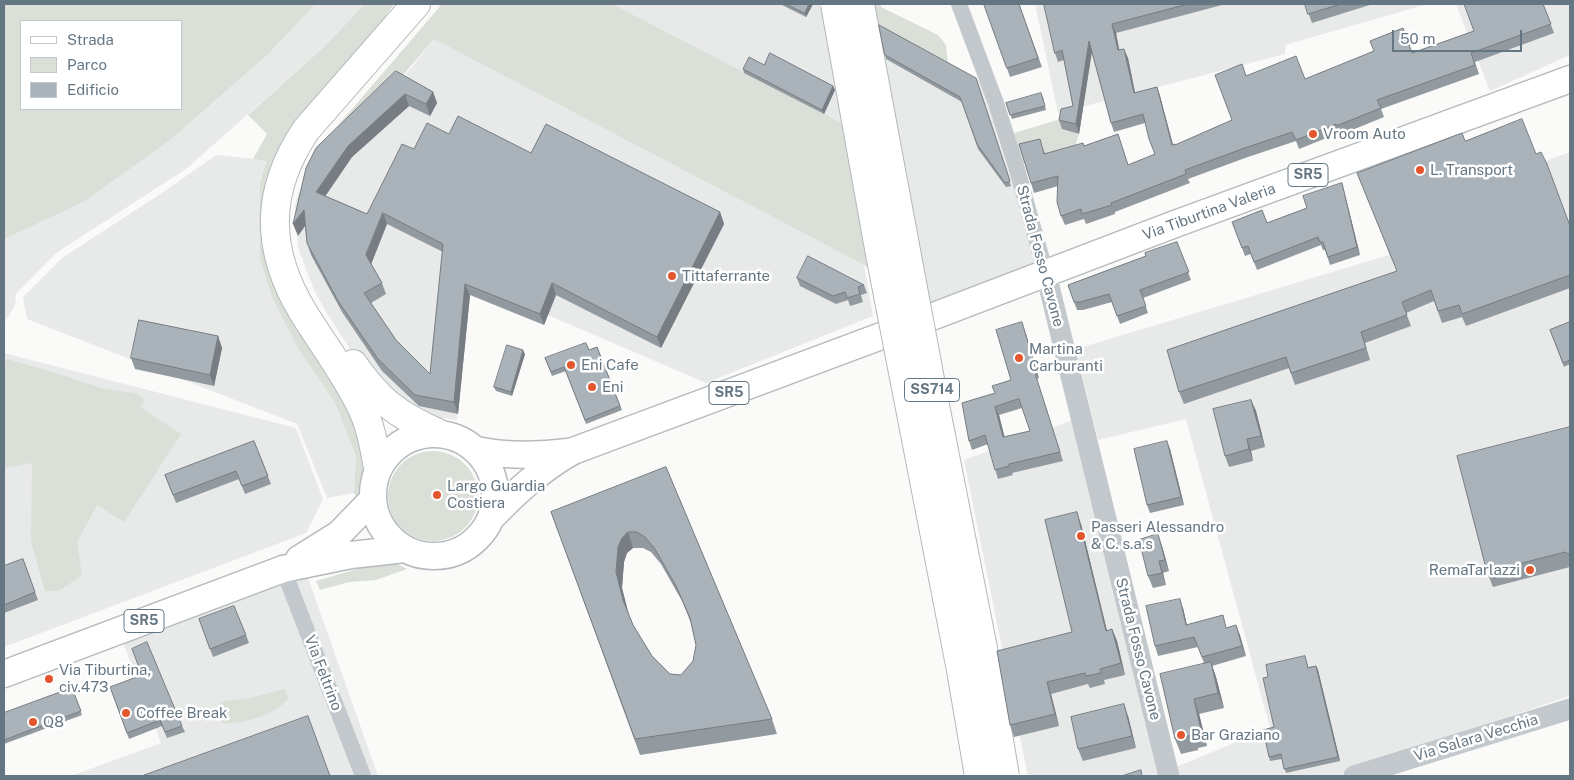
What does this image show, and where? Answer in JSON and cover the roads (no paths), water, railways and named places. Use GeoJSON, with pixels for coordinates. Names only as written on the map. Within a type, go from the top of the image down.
{"type":"FeatureCollection","features":[{"type":"Feature","properties":{"kind":"highway"},"geometry":{"type":"LineString","coordinates":[[378,468],[372,437],[362,407],[303,312],[287,281],[277,249],[275,231],[276,202],[283,172],[293,150],[306,130],[416,4]]}},
{"type":"Feature","properties":{"kind":"highway"},"geometry":{"type":"LineString","coordinates":[[430,4],[331,121],[313,146],[297,174],[293,186],[289,224],[292,252],[305,287],[346,354],[369,386],[382,400],[412,422],[438,433]]}},
{"type":"Feature","properties":{"kind":"highway","name":"SS714"},"geometry":{"type":"LineString","coordinates":[[835,4],[879,245],[961,670],[979,776]]}},
{"type":"Feature","properties":{"kind":"highway","name":"SS714"},"geometry":{"type":"LineString","coordinates":[[860,4],[930,381],[987,669],[1005,776]]}},
{"type":"Feature","properties":{"kind":"main road","name":"Via Tiburtina Valeria"},"geometry":{"type":"LineString","coordinates":[[934,316],[1175,224],[1570,79]]}},
{"type":"Feature","properties":{"kind":"main road","name":"SR5"},"geometry":{"type":"LineString","coordinates":[[573,451],[552,454],[496,454],[476,450],[458,439],[438,433],[420,435],[402,442],[388,453],[378,468],[373,484],[372,500],[376,515],[382,529],[393,541],[405,549],[421,555],[438,556],[455,553],[470,545],[482,533],[491,518],[514,494],[554,462],[573,451],[884,335]]}},
{"type":"Feature","properties":{"kind":"main road","name":"SR5"},"geometry":{"type":"LineString","coordinates":[[476,450],[487,465],[494,482],[495,500],[491,518]]}},
{"type":"Feature","properties":{"kind":"main road","name":"SR5"},"geometry":{"type":"LineString","coordinates":[[283,569],[339,534],[372,500]]}},
{"type":"Feature","properties":{"kind":"main road","name":"SR5"},"geometry":{"type":"LineString","coordinates":[[4,674],[283,569],[351,555],[405,549]]}},
{"type":"Feature","properties":{"kind":"street","name":"Strada Fosso Cavone"},"geometry":{"type":"LineString","coordinates":[[959,4],[996,103],[1019,176],[1046,274],[1169,776]]}},
{"type":"Feature","properties":{"kind":"street","name":"Via Feltrino"},"geometry":{"type":"LineString","coordinates":[[283,569],[363,776]]}},
{"type":"Feature","properties":{"kind":"street","name":"Via Salara Vecchia"},"geometry":{"type":"LineString","coordinates":[[1354,776],[1570,709]]}},
{"type":"Feature","properties":{"kind":"place","name":"Vroom Auto"},"geometry":{"type":"Point","coordinates":[1313,134]}},
{"type":"Feature","properties":{"kind":"place","name":"L. Transport"},"geometry":{"type":"Point","coordinates":[1420,170]}},
{"type":"Feature","properties":{"kind":"place","name":"Tittaferrante"},"geometry":{"type":"Point","coordinates":[672,276]}},
{"type":"Feature","properties":{"kind":"place","name":"Martina Carburanti"},"geometry":{"type":"Point","coordinates":[1019,358]}},
{"type":"Feature","properties":{"kind":"place","name":"Eni Cafe"},"geometry":{"type":"Point","coordinates":[571,365]}},
{"type":"Feature","properties":{"kind":"place","name":"Eni"},"geometry":{"type":"Point","coordinates":[592,387]}},
{"type":"Feature","properties":{"kind":"place","name":"Largo Guardia Costiera"},"geometry":{"type":"Point","coordinates":[437,495]}},
{"type":"Feature","properties":{"kind":"place","name":"Passeri Alessandro & C. s.a.s"},"geometry":{"type":"Point","coordinates":[1081,536]}},
{"type":"Feature","properties":{"kind":"place","name":"RemaTarlazzi"},"geometry":{"type":"Point","coordinates":[1530,570]}},
{"type":"Feature","properties":{"kind":"place","name":"Via Tiburtina, civ.473"},"geometry":{"type":"Point","coordinates":[49,679]}},
{"type":"Feature","properties":{"kind":"place","name":"Coffee Break"},"geometry":{"type":"Point","coordinates":[126,713]}},
{"type":"Feature","properties":{"kind":"place","name":"Q8"},"geometry":{"type":"Point","coordinates":[33,722]}},
{"type":"Feature","properties":{"kind":"place","name":"Bar Graziano"},"geometry":{"type":"Point","coordinates":[1181,735]}}]}
